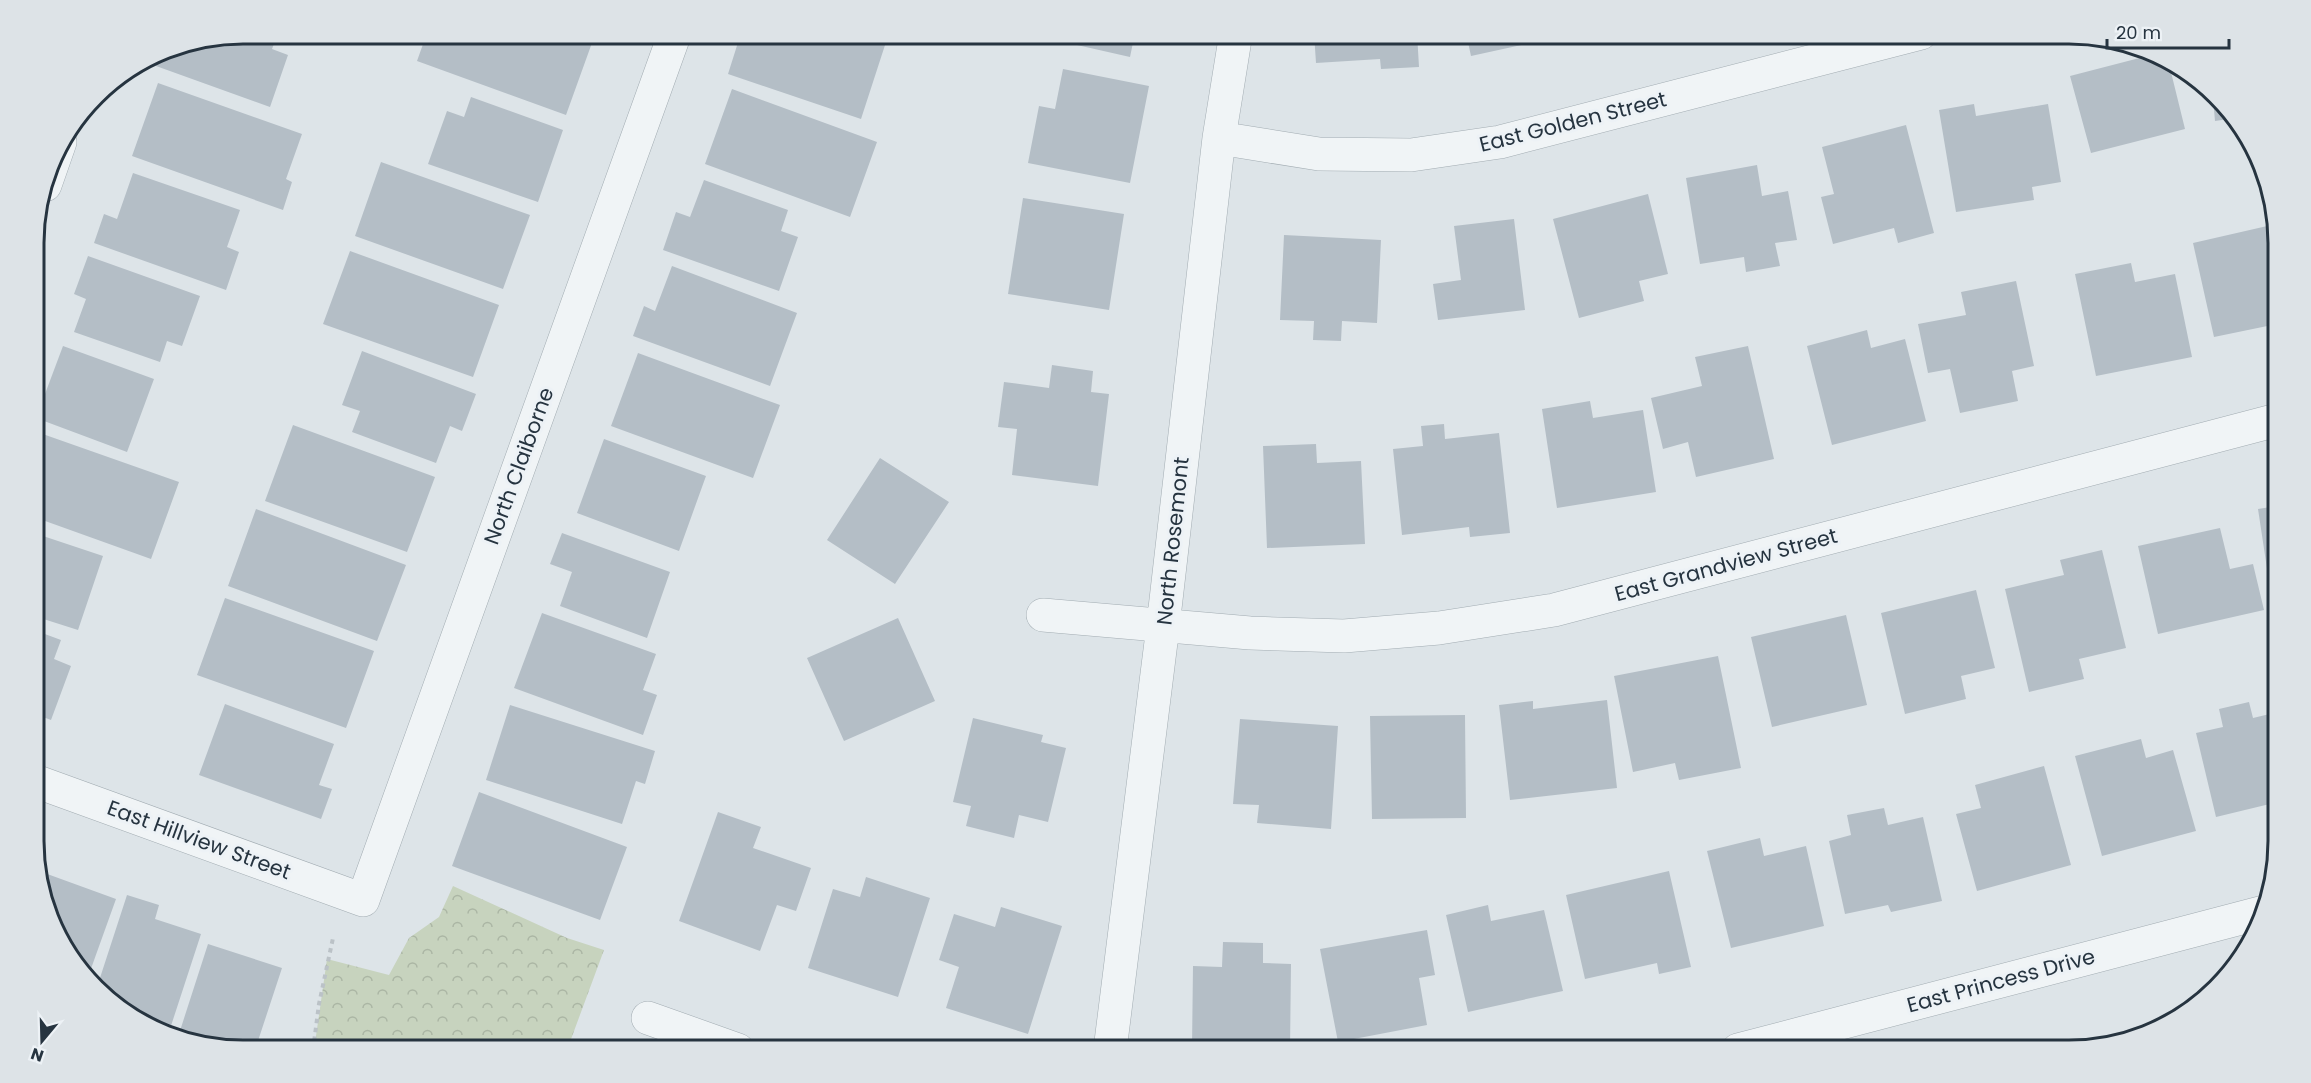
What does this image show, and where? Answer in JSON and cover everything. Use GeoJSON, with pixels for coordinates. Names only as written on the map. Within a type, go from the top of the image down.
{"type":"FeatureCollection","features":[{"type":"Feature","properties":{"kind":"street","name":"North Claiborne"},"geometry":{"type":"LineString","coordinates":[[363,900],[671,44]]}},
{"type":"Feature","properties":{"kind":"street","name":"North Rosemont"},"geometry":{"type":"LineString","coordinates":[[1111,1040],[1164,626],[1220,138],[1234,44]]}},
{"type":"Feature","properties":{"kind":"street","name":"East Golden Street"},"geometry":{"type":"LineString","coordinates":[[1220,138],[1320,154],[1411,155],[1488,144],[1872,44]]}},
{"type":"Feature","properties":{"kind":"street","name":"East Grandview Street"},"geometry":{"type":"LineString","coordinates":[[1043,615],[1250,633],[1344,636],[1439,628],[1554,610],[2268,422]]}},
{"type":"Feature","properties":{"kind":"street","name":"East Hillview Street"},"geometry":{"type":"LineString","coordinates":[[44,784],[363,900]]}},
{"type":"Feature","properties":{"kind":"street","name":"East Princess Drive"},"geometry":{"type":"LineString","coordinates":[[1779,1039],[2253,915]]}},
{"type":"Feature","properties":{"kind":"street"},"geometry":{"type":"LineString","coordinates":[[648,1018],[709,1040]]}},
{"type":"Feature","properties":{"kind":"path"},"geometry":{"type":"LineString","coordinates":[[314,1040],[319,1004],[333,938]]}},
{"type":"Feature","properties":{"kind":"green space"},"geometry":{"type":"Polygon","coordinates":[[[453,886],[567,938],[604,950],[571,1040],[315,1040],[327,959],[389,975],[409,938],[439,917],[453,886]]]}},
{"type":"Feature","properties":{"kind":"building"},"geometry":{"type":"Polygon","coordinates":[[[274,44],[272,49],[288,55],[270,107],[156,66],[157,63],[179,54],[217,45],[274,44]]]}},
{"type":"Feature","properties":{"kind":"building"},"geometry":{"type":"Polygon","coordinates":[[[423,44],[592,44],[566,115],[417,61],[423,44]]]}},
{"type":"Feature","properties":{"kind":"building"},"geometry":{"type":"Polygon","coordinates":[[[738,44],[885,44],[861,119],[728,74],[738,44]]]}},
{"type":"Feature","properties":{"kind":"building"},"geometry":{"type":"Polygon","coordinates":[[[1073,44],[1133,44],[1130,57],[1073,44]]]}},
{"type":"Feature","properties":{"kind":"building"},"geometry":{"type":"Polygon","coordinates":[[[1315,44],[1418,44],[1419,67],[1381,69],[1380,59],[1316,63],[1315,44]]]}},
{"type":"Feature","properties":{"kind":"building"},"geometry":{"type":"Polygon","coordinates":[[[1468,44],[1526,44],[1471,56],[1468,44]]]}},
{"type":"Feature","properties":{"kind":"building"},"geometry":{"type":"Polygon","coordinates":[[[2141,58],[2145,59],[2171,72],[2185,129],[2091,153],[2070,76],[2141,58]]]}},
{"type":"Feature","properties":{"kind":"building"},"geometry":{"type":"Polygon","coordinates":[[[1063,69],[1149,86],[1130,183],[1028,163],[1039,106],[1055,109],[1063,69]]]}},
{"type":"Feature","properties":{"kind":"building"},"geometry":{"type":"Polygon","coordinates":[[[158,83],[302,134],[286,179],[292,182],[283,210],[132,156],[158,83]]]}},
{"type":"Feature","properties":{"kind":"building"},"geometry":{"type":"Polygon","coordinates":[[[732,89],[877,142],[850,217],[705,164],[732,89]]]}},
{"type":"Feature","properties":{"kind":"building"},"geometry":{"type":"Polygon","coordinates":[[[471,97],[563,130],[538,202],[428,164],[447,111],[464,117],[471,97]]]}},
{"type":"Feature","properties":{"kind":"building"},"geometry":{"type":"Polygon","coordinates":[[[1974,104],[1976,116],[2048,104],[2061,182],[2032,187],[2034,200],[1956,212],[1939,110],[1974,104]]]}},
{"type":"Feature","properties":{"kind":"building"},"geometry":{"type":"Polygon","coordinates":[[[2214,107],[2225,120],[2215,121],[2214,107]]]}},
{"type":"Feature","properties":{"kind":"building"},"geometry":{"type":"Polygon","coordinates":[[[1906,125],[1934,233],[1898,243],[1894,228],[1833,244],[1821,197],[1834,194],[1822,147],[1906,125]]]}},
{"type":"Feature","properties":{"kind":"building"},"geometry":{"type":"Polygon","coordinates":[[[381,162],[530,215],[503,289],[355,236],[381,162]]]}},
{"type":"Feature","properties":{"kind":"building"},"geometry":{"type":"Polygon","coordinates":[[[1757,165],[1762,196],[1788,191],[1797,240],[1775,243],[1780,266],[1746,272],[1744,257],[1700,264],[1686,178],[1757,165]]]}},
{"type":"Feature","properties":{"kind":"building"},"geometry":{"type":"Polygon","coordinates":[[[133,173],[240,210],[227,247],[239,252],[226,290],[94,243],[104,214],[117,219],[133,173]]]}},
{"type":"Feature","properties":{"kind":"building"},"geometry":{"type":"Polygon","coordinates":[[[704,180],[788,210],[781,231],[798,237],[779,291],[663,250],[676,212],[690,217],[704,180]]]}},
{"type":"Feature","properties":{"kind":"building"},"geometry":{"type":"Polygon","coordinates":[[[1648,194],[1668,274],[1639,281],[1644,301],[1579,318],[1553,219],[1648,194]]]}},
{"type":"Feature","properties":{"kind":"building"},"geometry":{"type":"Polygon","coordinates":[[[1023,198],[1124,214],[1109,310],[1008,294],[1023,198]]]}},
{"type":"Feature","properties":{"kind":"building"},"geometry":{"type":"Polygon","coordinates":[[[1514,219],[1525,310],[1438,320],[1433,284],[1461,280],[1454,226],[1514,219]]]}},
{"type":"Feature","properties":{"kind":"building"},"geometry":{"type":"Polygon","coordinates":[[[2267,226],[2268,326],[2214,337],[2193,243],[2267,226]]]}},
{"type":"Feature","properties":{"kind":"building"},"geometry":{"type":"Polygon","coordinates":[[[1284,235],[1381,240],[1377,323],[1342,321],[1341,341],[1313,340],[1314,321],[1280,320],[1284,235]]]}},
{"type":"Feature","properties":{"kind":"building"},"geometry":{"type":"Polygon","coordinates":[[[350,251],[499,305],[473,377],[323,324],[350,251]]]}},
{"type":"Feature","properties":{"kind":"building"},"geometry":{"type":"Polygon","coordinates":[[[88,256],[200,296],[182,346],[167,341],[160,362],[74,332],[86,299],[74,294],[88,256]]]}},
{"type":"Feature","properties":{"kind":"building"},"geometry":{"type":"Polygon","coordinates":[[[2131,263],[2135,282],[2175,274],[2192,357],[2096,376],[2075,274],[2131,263]]]}},
{"type":"Feature","properties":{"kind":"building"},"geometry":{"type":"Polygon","coordinates":[[[672,266],[797,313],[770,386],[633,336],[644,306],[655,311],[672,266]]]}},
{"type":"Feature","properties":{"kind":"building"},"geometry":{"type":"Polygon","coordinates":[[[2016,281],[2034,366],[2012,371],[2018,401],[1960,413],[1950,369],[1928,373],[1918,324],[1966,315],[1961,292],[2016,281]]]}},
{"type":"Feature","properties":{"kind":"building"},"geometry":{"type":"Polygon","coordinates":[[[1867,330],[1871,348],[1905,339],[1926,421],[1832,445],[1807,346],[1867,330]]]}},
{"type":"Feature","properties":{"kind":"building"},"geometry":{"type":"Polygon","coordinates":[[[63,346],[154,379],[127,452],[44,421],[44,397],[63,346]]]}},
{"type":"Feature","properties":{"kind":"building"},"geometry":{"type":"Polygon","coordinates":[[[1748,346],[1774,459],[1696,477],[1688,442],[1663,449],[1651,398],[1702,386],[1695,357],[1748,346]]]}},
{"type":"Feature","properties":{"kind":"building"},"geometry":{"type":"Polygon","coordinates":[[[362,351],[476,394],[462,431],[450,426],[436,463],[352,432],[360,411],[342,405],[362,351]]]}},
{"type":"Feature","properties":{"kind":"building"},"geometry":{"type":"Polygon","coordinates":[[[638,353],[780,405],[753,478],[611,426],[638,353]]]}},
{"type":"Feature","properties":{"kind":"building"},"geometry":{"type":"Polygon","coordinates":[[[1052,365],[1093,371],[1091,392],[1109,394],[1098,486],[1012,475],[1017,429],[998,427],[1004,382],[1049,388],[1052,365]]]}},
{"type":"Feature","properties":{"kind":"building"},"geometry":{"type":"Polygon","coordinates":[[[1590,401],[1593,418],[1643,410],[1656,492],[1557,508],[1542,409],[1590,401]]]}},
{"type":"Feature","properties":{"kind":"building"},"geometry":{"type":"Polygon","coordinates":[[[1444,424],[1445,439],[1499,433],[1510,533],[1470,537],[1469,527],[1402,535],[1393,449],[1423,446],[1421,426],[1444,424]]]}},
{"type":"Feature","properties":{"kind":"building"},"geometry":{"type":"Polygon","coordinates":[[[293,425],[435,477],[407,552],[265,501],[293,425]]]}},
{"type":"Feature","properties":{"kind":"building"},"geometry":{"type":"Polygon","coordinates":[[[44,434],[179,482],[151,559],[44,521],[44,434]]]}},
{"type":"Feature","properties":{"kind":"building"},"geometry":{"type":"Polygon","coordinates":[[[604,439],[706,476],[679,551],[577,513],[604,439]]]}},
{"type":"Feature","properties":{"kind":"building"},"geometry":{"type":"Polygon","coordinates":[[[1316,444],[1317,463],[1361,461],[1365,544],[1267,548],[1263,446],[1316,444]]]}},
{"type":"Feature","properties":{"kind":"building"},"geometry":{"type":"Polygon","coordinates":[[[880,458],[949,502],[895,584],[827,540],[880,458]]]}},
{"type":"Feature","properties":{"kind":"building"},"geometry":{"type":"Polygon","coordinates":[[[2268,507],[2268,575],[2258,509],[2268,507]]]}},
{"type":"Feature","properties":{"kind":"building"},"geometry":{"type":"Polygon","coordinates":[[[256,509],[406,565],[377,641],[228,586],[256,509]]]}},
{"type":"Feature","properties":{"kind":"building"},"geometry":{"type":"Polygon","coordinates":[[[2220,528],[2230,569],[2253,564],[2264,610],[2158,634],[2138,546],[2220,528]]]}},
{"type":"Feature","properties":{"kind":"building"},"geometry":{"type":"Polygon","coordinates":[[[562,533],[670,572],[647,638],[560,606],[572,572],[550,564],[562,533]]]}},
{"type":"Feature","properties":{"kind":"building"},"geometry":{"type":"Polygon","coordinates":[[[44,536],[103,556],[78,630],[44,619],[44,536]]]}},
{"type":"Feature","properties":{"kind":"building"},"geometry":{"type":"Polygon","coordinates":[[[2102,550],[2126,648],[2079,659],[2084,679],[2029,692],[2005,589],[2064,575],[2060,560],[2102,550]]]}},
{"type":"Feature","properties":{"kind":"building"},"geometry":{"type":"Polygon","coordinates":[[[1976,590],[1995,668],[1961,676],[1966,699],[1905,714],[1881,613],[1976,590]]]}},
{"type":"Feature","properties":{"kind":"building"},"geometry":{"type":"Polygon","coordinates":[[[225,598],[374,651],[346,728],[197,675],[225,598]]]}},
{"type":"Feature","properties":{"kind":"building"},"geometry":{"type":"Polygon","coordinates":[[[542,613],[656,654],[643,690],[657,695],[643,735],[514,688],[542,613]]]}},
{"type":"Feature","properties":{"kind":"building"},"geometry":{"type":"Polygon","coordinates":[[[1846,615],[1867,705],[1772,727],[1751,637],[1846,615]]]}},
{"type":"Feature","properties":{"kind":"building"},"geometry":{"type":"Polygon","coordinates":[[[898,618],[935,701],[844,741],[807,658],[898,618]]]}},
{"type":"Feature","properties":{"kind":"building"},"geometry":{"type":"Polygon","coordinates":[[[44,634],[61,640],[54,659],[71,666],[51,720],[44,717],[44,634]]]}},
{"type":"Feature","properties":{"kind":"building"},"geometry":{"type":"Polygon","coordinates":[[[1718,656],[1741,768],[1679,780],[1675,763],[1633,772],[1614,676],[1718,656]]]}},
{"type":"Feature","properties":{"kind":"building"},"geometry":{"type":"Polygon","coordinates":[[[1607,700],[1617,788],[1510,800],[1499,705],[1533,701],[1533,709],[1607,700]]]}},
{"type":"Feature","properties":{"kind":"building"},"geometry":{"type":"Polygon","coordinates":[[[2249,702],[2253,718],[2268,714],[2268,804],[2216,817],[2196,733],[2223,727],[2219,709],[2249,702]]]}},
{"type":"Feature","properties":{"kind":"building"},"geometry":{"type":"Polygon","coordinates":[[[225,704],[334,744],[319,785],[332,789],[321,819],[199,775],[225,704]]]}},
{"type":"Feature","properties":{"kind":"building"},"geometry":{"type":"Polygon","coordinates":[[[510,705],[655,751],[645,784],[636,781],[622,824],[486,780],[510,705]]]}},
{"type":"Feature","properties":{"kind":"building"},"geometry":{"type":"Polygon","coordinates":[[[1465,715],[1466,818],[1372,819],[1370,716],[1465,715]]]}},
{"type":"Feature","properties":{"kind":"building"},"geometry":{"type":"Polygon","coordinates":[[[973,718],[1043,735],[1041,742],[1066,748],[1048,822],[1019,815],[1014,838],[966,826],[971,806],[953,802],[973,718]]]}},
{"type":"Feature","properties":{"kind":"building"},"geometry":{"type":"Polygon","coordinates":[[[1240,719],[1338,726],[1331,829],[1257,823],[1259,805],[1233,804],[1240,719]]]}},
{"type":"Feature","properties":{"kind":"building"},"geometry":{"type":"Polygon","coordinates":[[[2141,739],[2146,758],[2173,750],[2196,831],[2102,856],[2075,756],[2141,739]]]}},
{"type":"Feature","properties":{"kind":"building"},"geometry":{"type":"Polygon","coordinates":[[[2044,766],[2071,865],[1977,891],[1956,814],[1981,808],[1975,785],[2044,766]]]}},
{"type":"Feature","properties":{"kind":"building"},"geometry":{"type":"Polygon","coordinates":[[[479,792],[627,847],[600,920],[452,866],[479,792]]]}},
{"type":"Feature","properties":{"kind":"building"},"geometry":{"type":"Polygon","coordinates":[[[1884,808],[1888,825],[1923,817],[1942,901],[1891,912],[1888,905],[1845,914],[1829,841],[1851,835],[1847,815],[1884,808]]]}},
{"type":"Feature","properties":{"kind":"building"},"geometry":{"type":"Polygon","coordinates":[[[718,812],[761,827],[753,848],[811,868],[796,911],[777,905],[760,951],[679,921],[718,812]]]}},
{"type":"Feature","properties":{"kind":"building"},"geometry":{"type":"Polygon","coordinates":[[[1760,838],[1764,856],[1806,846],[1824,926],[1731,948],[1707,851],[1760,838]]]}},
{"type":"Feature","properties":{"kind":"building"},"geometry":{"type":"Polygon","coordinates":[[[1669,871],[1691,967],[1659,974],[1657,963],[1585,979],[1566,895],[1669,871]]]}},
{"type":"Feature","properties":{"kind":"building"},"geometry":{"type":"Polygon","coordinates":[[[46,874],[116,899],[91,969],[70,940],[59,917],[46,874]]]}},
{"type":"Feature","properties":{"kind":"building"},"geometry":{"type":"Polygon","coordinates":[[[866,877],[930,898],[898,997],[808,968],[833,889],[860,897],[866,877]]]}},
{"type":"Feature","properties":{"kind":"building"},"geometry":{"type":"Polygon","coordinates":[[[127,895],[159,905],[155,919],[201,934],[171,1026],[143,1013],[121,998],[100,979],[127,895]]]}},
{"type":"Feature","properties":{"kind":"building"},"geometry":{"type":"Polygon","coordinates":[[[1488,905],[1491,921],[1544,910],[1563,991],[1468,1012],[1446,915],[1488,905]]]}},
{"type":"Feature","properties":{"kind":"building"},"geometry":{"type":"Polygon","coordinates":[[[1001,907],[1062,926],[1028,1034],[946,1008],[959,967],[939,960],[954,914],[995,927],[1001,907]]]}},
{"type":"Feature","properties":{"kind":"building"},"geometry":{"type":"Polygon","coordinates":[[[1427,930],[1435,975],[1419,978],[1427,1025],[1352,1039],[1337,1039],[1320,949],[1427,930]]]}},
{"type":"Feature","properties":{"kind":"building"},"geometry":{"type":"Polygon","coordinates":[[[1223,942],[1263,943],[1263,963],[1291,964],[1290,1039],[1192,1039],[1193,966],[1222,967],[1223,942]]]}},
{"type":"Feature","properties":{"kind":"building"},"geometry":{"type":"Polygon","coordinates":[[[208,944],[282,968],[258,1040],[217,1038],[180,1029],[208,944]]]}}]}
